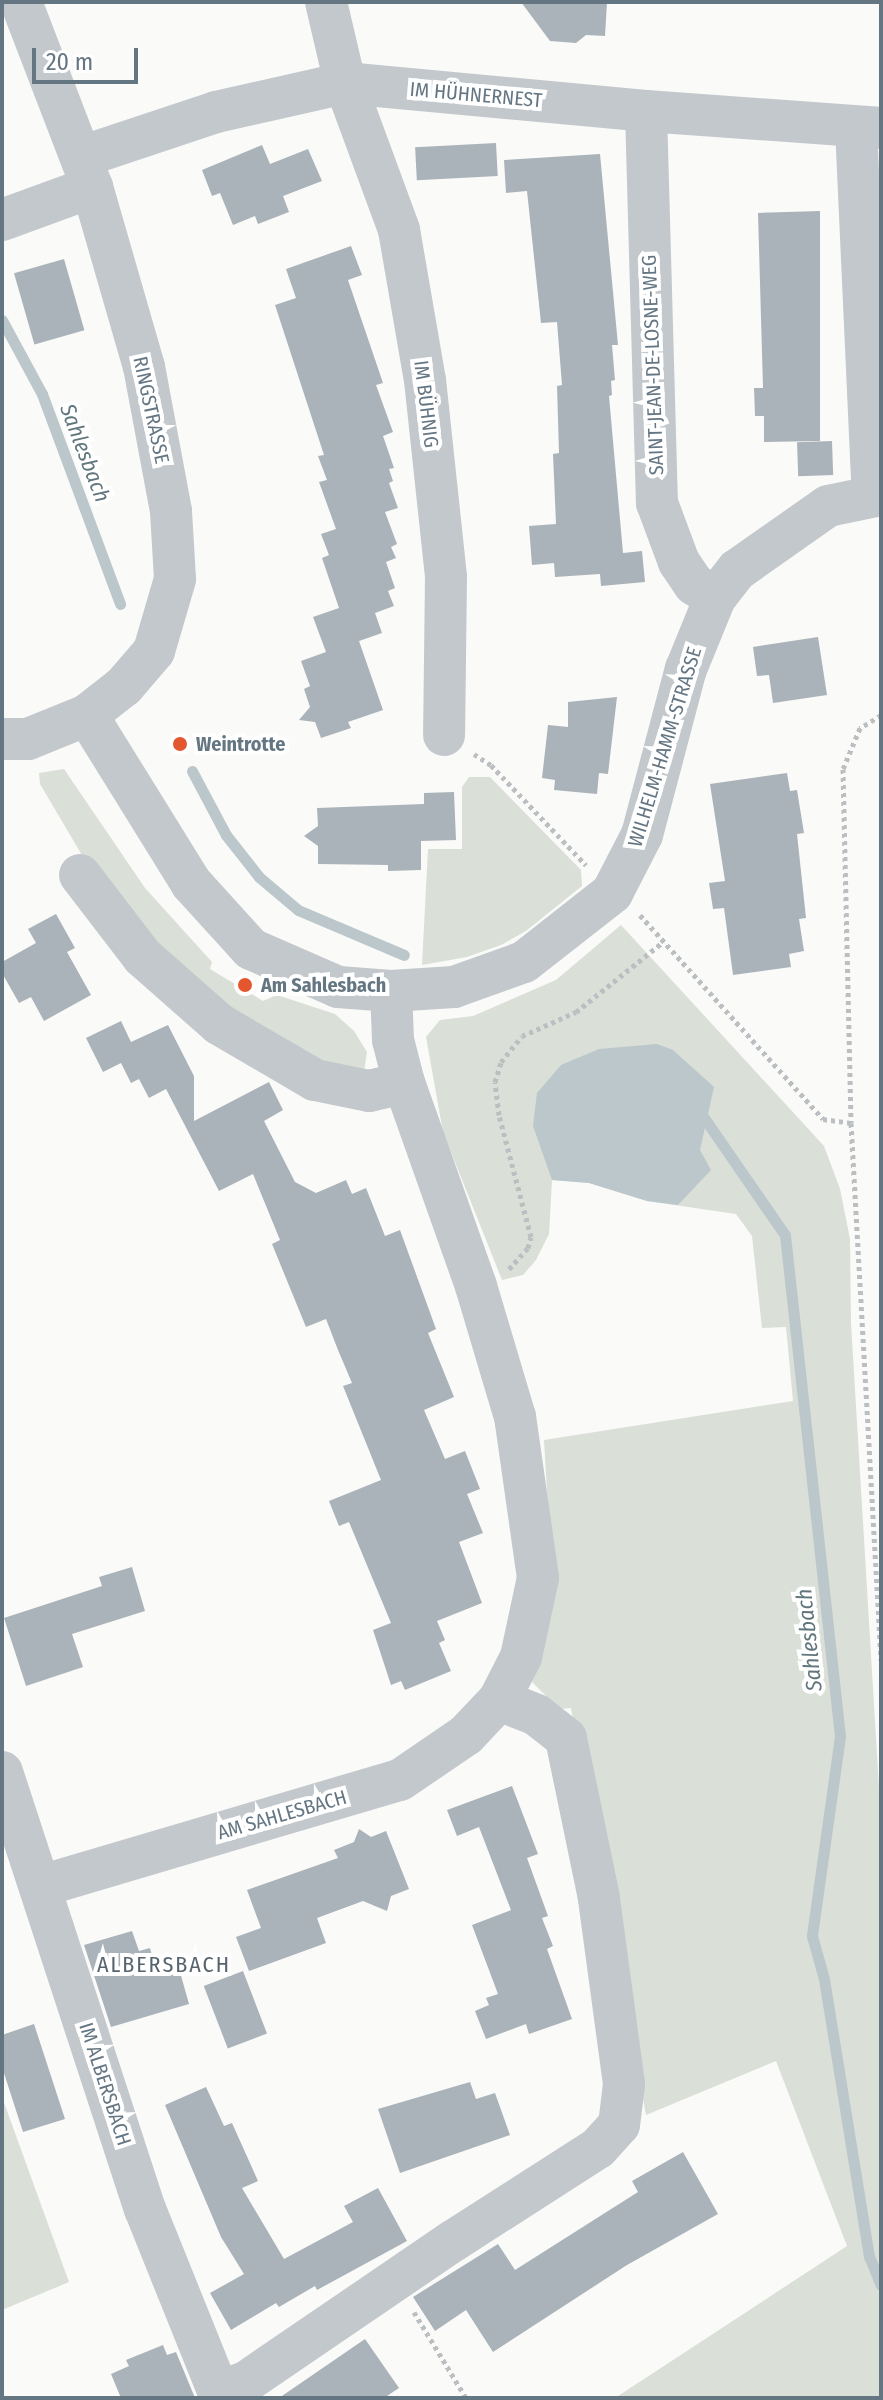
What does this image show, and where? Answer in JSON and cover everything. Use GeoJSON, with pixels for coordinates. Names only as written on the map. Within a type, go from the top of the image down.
{"type":"FeatureCollection","features":[{"type":"Feature","properties":{"kind":"street","name":"RINGSTRASSE"},"geometry":{"type":"LineString","coordinates":[[2,739],[28,739],[87,715],[124,686],[154,651],[175,579],[171,511],[144,367],[86,172],[21,2]]}},
{"type":"Feature","properties":{"kind":"street","name":"IM BÜHNIG"},"geometry":{"type":"LineString","coordinates":[[326,2],[345,83],[399,230],[425,380],[446,577],[444,735]]}},
{"type":"Feature","properties":{"kind":"street","name":"IM HÜHNERNEST"},"geometry":{"type":"LineString","coordinates":[[2,220],[86,172],[216,112],[345,83],[646,111],[868,127]]}},
{"type":"Feature","properties":{"kind":"street","name":"SAINT-JEAN-DE-LOSNE-WEG"},"geometry":{"type":"LineString","coordinates":[[646,111],[657,503],[679,562],[694,584],[715,598]]}},
{"type":"Feature","properties":{"kind":"street"},"geometry":{"type":"LineString","coordinates":[[868,127],[877,495]]}},
{"type":"Feature","properties":{"kind":"street","name":"WILHELM-HAMM-STRASSE"},"geometry":{"type":"LineString","coordinates":[[87,715],[191,883],[251,949],[338,987],[391,991],[454,987],[524,962],[612,893],[642,835],[686,669],[715,598],[737,570],[828,506],[877,495]]}},
{"type":"Feature","properties":{"kind":"street"},"geometry":{"type":"LineString","coordinates":[[80,875],[143,957],[219,1024],[315,1080],[369,1091],[404,1083]]}},
{"type":"Feature","properties":{"kind":"street","name":"AM SAHLESBACH"},"geometry":{"type":"LineString","coordinates":[[41,1886],[400,1780],[466,1735],[499,1700],[521,1657],[538,1578],[515,1417],[476,1286],[404,1083],[393,1040],[391,991]]}},
{"type":"Feature","properties":{"kind":"street","name":"IM ALBERSBACH"},"geometry":{"type":"LineString","coordinates":[[2,1772],[145,2209],[220,2395],[246,2382],[395,2280],[598,2148],[619,2125],[624,2084],[599,1898],[566,1738],[537,1715],[499,1700]]}},
{"type":"Feature","properties":{"kind":"path"},"geometry":{"type":"LineString","coordinates":[[881,715],[860,728],[843,769],[851,1123],[881,1660]]}},
{"type":"Feature","properties":{"kind":"path"},"geometry":{"type":"LineString","coordinates":[[444,735],[491,765],[612,893],[645,919],[823,1119],[851,1123]]}},
{"type":"Feature","properties":{"kind":"path"},"geometry":{"type":"LineString","coordinates":[[476,1286],[508,1270],[528,1248],[531,1237],[499,1115],[495,1082],[501,1062],[522,1036],[576,1012],[663,942]]}},
{"type":"Feature","properties":{"kind":"path"},"geometry":{"type":"LineString","coordinates":[[395,2280],[466,2398]]}},
{"type":"Feature","properties":{"kind":"shaded area"},"geometry":{"type":"Polygon","coordinates":[[[64,769],[145,888],[212,962],[210,969],[263,1001],[277,995],[335,1014],[354,1031],[367,1052],[364,1072],[326,1071],[170,974],[89,867],[40,784],[39,773],[64,769]]]}},
{"type":"Feature","properties":{"kind":"shaded area"},"geometry":{"type":"Polygon","coordinates":[[[469,777],[490,777],[581,870],[582,886],[526,931],[501,945],[467,957],[422,965],[428,849],[462,849],[462,787],[469,777]]]}},
{"type":"Feature","properties":{"kind":"shaded area"},"geometry":{"type":"Polygon","coordinates":[[[621,925],[824,1146],[840,1189],[850,1239],[851,1323],[881,1821],[881,2398],[615,2398],[847,2246],[776,2061],[646,2115],[571,1708],[559,1709],[532,1682],[542,1651],[551,1560],[544,1440],[793,1401],[786,1327],[762,1328],[752,1236],[736,1214],[647,1201],[589,1183],[552,1180],[549,1234],[536,1260],[523,1275],[502,1280],[443,1132],[426,1037],[440,1020],[473,1016],[556,980],[621,925]]]}},
{"type":"Feature","properties":{"kind":"shaded area"},"geometry":{"type":"Polygon","coordinates":[[[657,1044],[673,1050],[714,1087],[700,1150],[711,1170],[678,1205],[647,1201],[589,1183],[552,1180],[533,1126],[537,1093],[561,1065],[599,1049],[657,1044]]]}},
{"type":"Feature","properties":{"kind":"shaded area"},"geometry":{"type":"Polygon","coordinates":[[[2,2097],[69,2282],[2,2310],[2,2097]]]}},
{"type":"Feature","properties":{"kind":"building"},"geometry":{"type":"Polygon","coordinates":[[[521,2],[607,2],[605,36],[586,35],[576,43],[550,41],[521,2]]]}},
{"type":"Feature","properties":{"kind":"building"},"geometry":{"type":"Polygon","coordinates":[[[496,143],[498,176],[417,180],[415,147],[496,143]]]}},
{"type":"Feature","properties":{"kind":"building"},"geometry":{"type":"Polygon","coordinates":[[[262,145],[270,164],[308,149],[322,181],[283,196],[289,212],[258,224],[255,216],[233,225],[220,193],[212,196],[202,170],[262,145]]]}},
{"type":"Feature","properties":{"kind":"building"},"geometry":{"type":"Polygon","coordinates":[[[600,154],[618,345],[612,345],[615,380],[611,381],[612,395],[609,396],[623,553],[642,551],[645,582],[601,586],[600,574],[555,577],[554,563],[532,565],[529,526],[556,524],[553,454],[559,453],[557,386],[562,385],[557,322],[541,323],[527,191],[506,193],[504,160],[600,154]]]}},
{"type":"Feature","properties":{"kind":"building"},"geometry":{"type":"Polygon","coordinates":[[[820,211],[820,441],[764,442],[764,416],[755,416],[754,388],[763,388],[758,213],[820,211]]]}},
{"type":"Feature","properties":{"kind":"building"},"geometry":{"type":"Polygon","coordinates":[[[351,246],[362,275],[348,280],[383,383],[376,385],[393,432],[383,436],[394,468],[389,469],[393,481],[389,483],[398,508],[385,512],[397,544],[391,547],[396,558],[386,562],[395,588],[388,591],[394,606],[375,613],[382,633],[359,641],[383,710],[348,722],[351,728],[321,738],[315,722],[299,720],[310,707],[304,689],[310,686],[301,661],[326,652],[313,617],[339,608],[322,558],[329,555],[321,534],[336,529],[319,482],[327,480],[318,456],[324,455],[275,305],[296,298],[286,269],[351,246]]]}},
{"type":"Feature","properties":{"kind":"building"},"geometry":{"type":"Polygon","coordinates":[[[64,259],[84,330],[34,344],[14,273],[64,259]]]}},
{"type":"Feature","properties":{"kind":"building"},"geometry":{"type":"Polygon","coordinates":[[[832,441],[833,475],[798,476],[797,442],[832,441]]]}},
{"type":"Feature","properties":{"kind":"building"},"geometry":{"type":"Polygon","coordinates":[[[818,637],[827,695],[773,703],[769,675],[757,676],[753,647],[818,637]]]}},
{"type":"Feature","properties":{"kind":"building"},"geometry":{"type":"Polygon","coordinates":[[[617,697],[608,774],[599,773],[597,794],[554,790],[555,780],[542,778],[548,725],[568,727],[568,702],[617,697]]]}},
{"type":"Feature","properties":{"kind":"building"},"geometry":{"type":"Polygon","coordinates":[[[787,773],[790,791],[797,790],[804,833],[797,834],[806,918],[799,919],[804,951],[789,954],[791,967],[733,975],[724,908],[713,909],[709,883],[725,881],[710,784],[787,773]]]}},
{"type":"Feature","properties":{"kind":"building"},"geometry":{"type":"Polygon","coordinates":[[[454,792],[456,840],[421,841],[421,870],[388,871],[388,865],[318,864],[318,846],[304,836],[318,826],[317,808],[424,804],[424,793],[454,792]]]}},
{"type":"Feature","properties":{"kind":"building"},"geometry":{"type":"Polygon","coordinates":[[[56,914],[75,948],[67,952],[91,995],[44,1021],[31,997],[19,1003],[2,973],[2,962],[36,943],[28,929],[56,914]]]}},
{"type":"Feature","properties":{"kind":"building"},"geometry":{"type":"Polygon","coordinates":[[[121,1021],[131,1042],[168,1025],[194,1076],[194,1121],[269,1082],[283,1110],[264,1121],[295,1182],[316,1193],[346,1180],[352,1194],[366,1188],[385,1236],[400,1230],[436,1329],[428,1333],[454,1397],[424,1410],[445,1459],[465,1451],[480,1489],[467,1494],[483,1533],[459,1542],[482,1603],[437,1621],[445,1640],[439,1643],[451,1671],[405,1690],[401,1681],[391,1685],[373,1630],[391,1623],[349,1522],[339,1526],[329,1501],[381,1480],[343,1386],[352,1383],[326,1319],[306,1327],[272,1244],[280,1240],[253,1174],[219,1191],[166,1089],[149,1098],[139,1079],[131,1083],[121,1063],[103,1072],[86,1038],[121,1021]]]}},
{"type":"Feature","properties":{"kind":"building"},"geometry":{"type":"Polygon","coordinates":[[[132,1567],[145,1611],[72,1634],[83,1667],[26,1686],[4,1618],[102,1586],[99,1577],[132,1567]]]}},
{"type":"Feature","properties":{"kind":"building"},"geometry":{"type":"Polygon","coordinates":[[[512,1786],[538,1854],[527,1858],[548,1916],[542,1918],[553,1946],[547,1949],[572,2019],[529,2034],[526,2024],[486,2039],[475,2011],[489,2005],[486,1998],[498,1994],[472,1925],[511,1910],[479,1827],[457,1836],[447,1810],[512,1786]]]}},
{"type":"Feature","properties":{"kind":"building"},"geometry":{"type":"Polygon","coordinates":[[[359,1829],[371,1837],[386,1831],[409,1889],[391,1896],[387,1911],[363,1901],[317,1918],[326,1943],[249,1971],[236,1937],[261,1928],[247,1890],[338,1858],[334,1850],[354,1842],[359,1829]]]}},
{"type":"Feature","properties":{"kind":"building"},"geometry":{"type":"Polygon","coordinates":[[[132,1931],[139,1951],[150,1948],[156,1971],[178,1965],[189,2004],[111,2027],[84,1945],[132,1931]]]}},
{"type":"Feature","properties":{"kind":"building"},"geometry":{"type":"Polygon","coordinates":[[[243,1971],[267,2034],[228,2049],[204,1986],[243,1971]]]}},
{"type":"Feature","properties":{"kind":"building"},"geometry":{"type":"Polygon","coordinates":[[[34,2024],[65,2119],[23,2132],[2,2067],[2,2035],[34,2024]]]}},
{"type":"Feature","properties":{"kind":"building"},"geometry":{"type":"Polygon","coordinates":[[[470,2082],[476,2099],[495,2093],[510,2135],[400,2173],[378,2109],[470,2082]]]}},
{"type":"Feature","properties":{"kind":"building"},"geometry":{"type":"Polygon","coordinates":[[[206,2087],[224,2126],[232,2123],[258,2181],[242,2188],[284,2259],[353,2222],[344,2206],[378,2188],[407,2241],[317,2290],[315,2286],[279,2307],[276,2303],[231,2330],[210,2293],[244,2274],[221,2237],[165,2105],[206,2087]]]}},
{"type":"Feature","properties":{"kind":"building"},"geometry":{"type":"Polygon","coordinates":[[[683,2152],[718,2214],[627,2265],[493,2352],[466,2310],[435,2331],[413,2297],[498,2244],[515,2270],[638,2192],[632,2181],[683,2152]]]}},
{"type":"Feature","properties":{"kind":"building"},"geometry":{"type":"Polygon","coordinates":[[[365,2339],[399,2388],[384,2398],[279,2398],[365,2339]]]}},
{"type":"Feature","properties":{"kind":"building"},"geometry":{"type":"Polygon","coordinates":[[[163,2345],[167,2355],[176,2352],[195,2398],[121,2398],[111,2374],[129,2366],[126,2360],[163,2345]]]}},
{"type":"Feature","properties":{"kind":"waterway","name":"Sahlesbach"},"geometry":{"type":"LineString","coordinates":[[2,320],[42,394],[120,604]]}},
{"type":"Feature","properties":{"kind":"waterway","name":"Sahlesbach"},"geometry":{"type":"LineString","coordinates":[[192,771],[226,835],[259,877],[298,910],[404,955]]}},
{"type":"Feature","properties":{"kind":"waterway","name":"Sahlesbach"},"geometry":{"type":"LineString","coordinates":[[698,1109],[785,1235],[840,1736],[812,1936],[824,1979],[869,2256],[881,2285]]}},
{"type":"Feature","properties":{"kind":"place","name":"Weintrotte"},"geometry":{"type":"Point","coordinates":[180,744]}},
{"type":"Feature","properties":{"kind":"place","name":"Am Sahlesbach"},"geometry":{"type":"Point","coordinates":[245,985]}},
{"type":"Feature","properties":{"kind":"district","name":"ALBERSBACH"},"geometry":{"type":"Point","coordinates":[164,1965]}}]}
